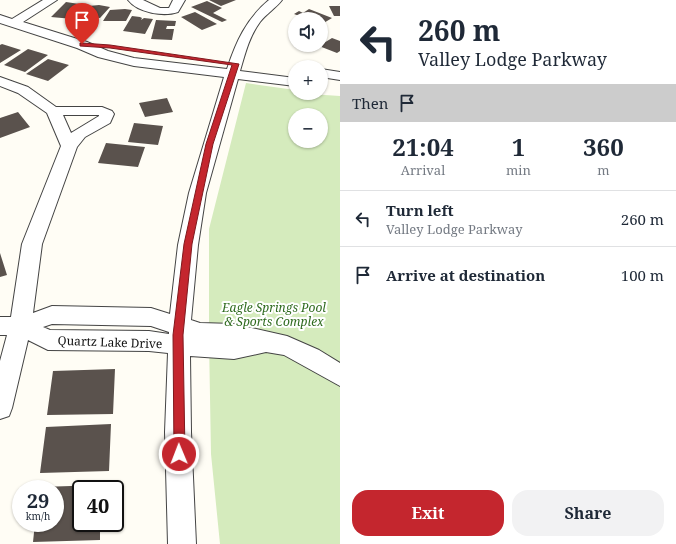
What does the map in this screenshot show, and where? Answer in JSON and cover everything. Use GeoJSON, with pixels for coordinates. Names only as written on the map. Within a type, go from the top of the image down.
{"type":"FeatureCollection","features":[{"type":"Feature","properties":{"kind":"street"},"geometry":{"type":"LineString","coordinates":[[14,23],[51,0]]}},
{"type":"Feature","properties":{"kind":"street"},"geometry":{"type":"LineString","coordinates":[[134,0],[159,12],[174,10],[179,0]]}},
{"type":"Feature","properties":{"kind":"street"},"geometry":{"type":"LineString","coordinates":[[182,544],[178,335],[188,244],[210,144],[242,43],[249,27],[262,11],[276,0]]}},
{"type":"Feature","properties":{"kind":"street"},"geometry":{"type":"LineString","coordinates":[[0,19],[27,2],[40,7]]}},
{"type":"Feature","properties":{"kind":"street"},"geometry":{"type":"LineString","coordinates":[[0,19],[82,44],[103,54],[134,62],[234,69],[288,70]]}},
{"type":"Feature","properties":{"kind":"street"},"geometry":{"type":"LineString","coordinates":[[234,69],[288,81]]}},
{"type":"Feature","properties":{"kind":"street"},"geometry":{"type":"LineString","coordinates":[[328,74],[340,76]]}},
{"type":"Feature","properties":{"kind":"street"},"geometry":{"type":"LineString","coordinates":[[0,81],[23,90],[53,111],[69,146]]}},
{"type":"Feature","properties":{"kind":"street"},"geometry":{"type":"LineString","coordinates":[[328,86],[340,88]]}},
{"type":"Feature","properties":{"kind":"street"},"geometry":{"type":"LineString","coordinates":[[0,408],[10,326],[32,244],[69,146],[79,134],[105,120],[107,114],[102,111],[53,111]]}},
{"type":"Feature","properties":{"kind":"street","name":"Quartz Lake Drive"},"geometry":{"type":"LineString","coordinates":[[10,326],[48,340],[149,341],[178,335],[234,349],[265,342],[287,346],[311,357],[340,375]]}},
{"type":"Feature","properties":{"kind":"green space","name":"Eagle Springs Pool & Sports Complex"},"geometry":{"type":"Polygon","coordinates":[[[246,83],[288,89],[288,100],[328,100],[328,95],[340,96],[340,544],[220,544],[211,454],[209,229],[246,83]]]}},
{"type":"Feature","properties":{"kind":"building"},"geometry":{"type":"Polygon","coordinates":[[[209,0],[236,0],[221,6],[209,0]]]}},
{"type":"Feature","properties":{"kind":"building"},"geometry":{"type":"Polygon","coordinates":[[[207,1],[222,8],[213,13],[227,20],[222,22],[191,7],[207,1]]]}},
{"type":"Feature","properties":{"kind":"building"},"geometry":{"type":"Polygon","coordinates":[[[66,2],[86,5],[73,19],[51,17],[66,2]]]}},
{"type":"Feature","properties":{"kind":"building"},"geometry":{"type":"Polygon","coordinates":[[[99,5],[110,7],[100,18],[82,15],[89,6],[99,5]]]}},
{"type":"Feature","properties":{"kind":"building"},"geometry":{"type":"Polygon","coordinates":[[[329,6],[340,6],[340,16],[334,16],[329,6]]]}},
{"type":"Feature","properties":{"kind":"building"},"geometry":{"type":"Polygon","coordinates":[[[309,9],[317,12],[304,12],[309,9]]]}},
{"type":"Feature","properties":{"kind":"building"},"geometry":{"type":"Polygon","coordinates":[[[110,10],[132,10],[126,21],[103,21],[110,10]]]}},
{"type":"Feature","properties":{"kind":"building"},"geometry":{"type":"Polygon","coordinates":[[[195,12],[217,24],[202,30],[181,17],[195,12]]]}},
{"type":"Feature","properties":{"kind":"building"},"geometry":{"type":"Polygon","coordinates":[[[132,16],[140,17],[142,18],[141,20],[144,18],[153,19],[145,34],[123,31],[132,16]]]}},
{"type":"Feature","properties":{"kind":"building"},"geometry":{"type":"Polygon","coordinates":[[[156,20],[176,21],[175,26],[167,26],[166,29],[174,29],[172,40],[151,39],[156,20]]]}},
{"type":"Feature","properties":{"kind":"building"},"geometry":{"type":"Polygon","coordinates":[[[332,38],[340,41],[340,51],[337,53],[328,50],[328,40],[332,38]]]}},
{"type":"Feature","properties":{"kind":"building"},"geometry":{"type":"Polygon","coordinates":[[[2,44],[21,50],[0,63],[0,45],[2,44]]]}},
{"type":"Feature","properties":{"kind":"building"},"geometry":{"type":"Polygon","coordinates":[[[28,49],[48,55],[25,72],[4,65],[28,49]]]}},
{"type":"Feature","properties":{"kind":"building"},"geometry":{"type":"Polygon","coordinates":[[[48,59],[69,65],[48,81],[26,74],[48,59]]]}},
{"type":"Feature","properties":{"kind":"building"},"geometry":{"type":"Polygon","coordinates":[[[167,98],[173,112],[145,117],[139,103],[167,98]]]}},
{"type":"Feature","properties":{"kind":"building"},"geometry":{"type":"Polygon","coordinates":[[[18,112],[30,127],[0,138],[0,118],[18,112]]]}},
{"type":"Feature","properties":{"kind":"building"},"geometry":{"type":"Polygon","coordinates":[[[134,123],[163,126],[158,145],[128,142],[134,123]]]}},
{"type":"Feature","properties":{"kind":"building"},"geometry":{"type":"Polygon","coordinates":[[[106,143],[145,147],[138,167],[98,163],[106,143]]]}},
{"type":"Feature","properties":{"kind":"building"},"geometry":{"type":"Polygon","coordinates":[[[0,253],[7,275],[0,277],[0,253]]]}},
{"type":"Feature","properties":{"kind":"building"},"geometry":{"type":"Polygon","coordinates":[[[115,369],[113,414],[47,415],[53,371],[115,369]]]}},
{"type":"Feature","properties":{"kind":"building"},"geometry":{"type":"Polygon","coordinates":[[[111,424],[109,471],[40,473],[46,427],[111,424]]]}},
{"type":"Feature","properties":{"kind":"building"},"geometry":{"type":"Polygon","coordinates":[[[64,486],[72,486],[72,532],[100,532],[100,540],[33,542],[34,532],[64,532],[64,486]]]}},
{"type":"Feature","properties":{"kind":"route"},"geometry":{"type":"LineString","coordinates":[[82,44],[110,46],[236,64],[210,144],[188,244],[178,335],[179,454]]}}]}
